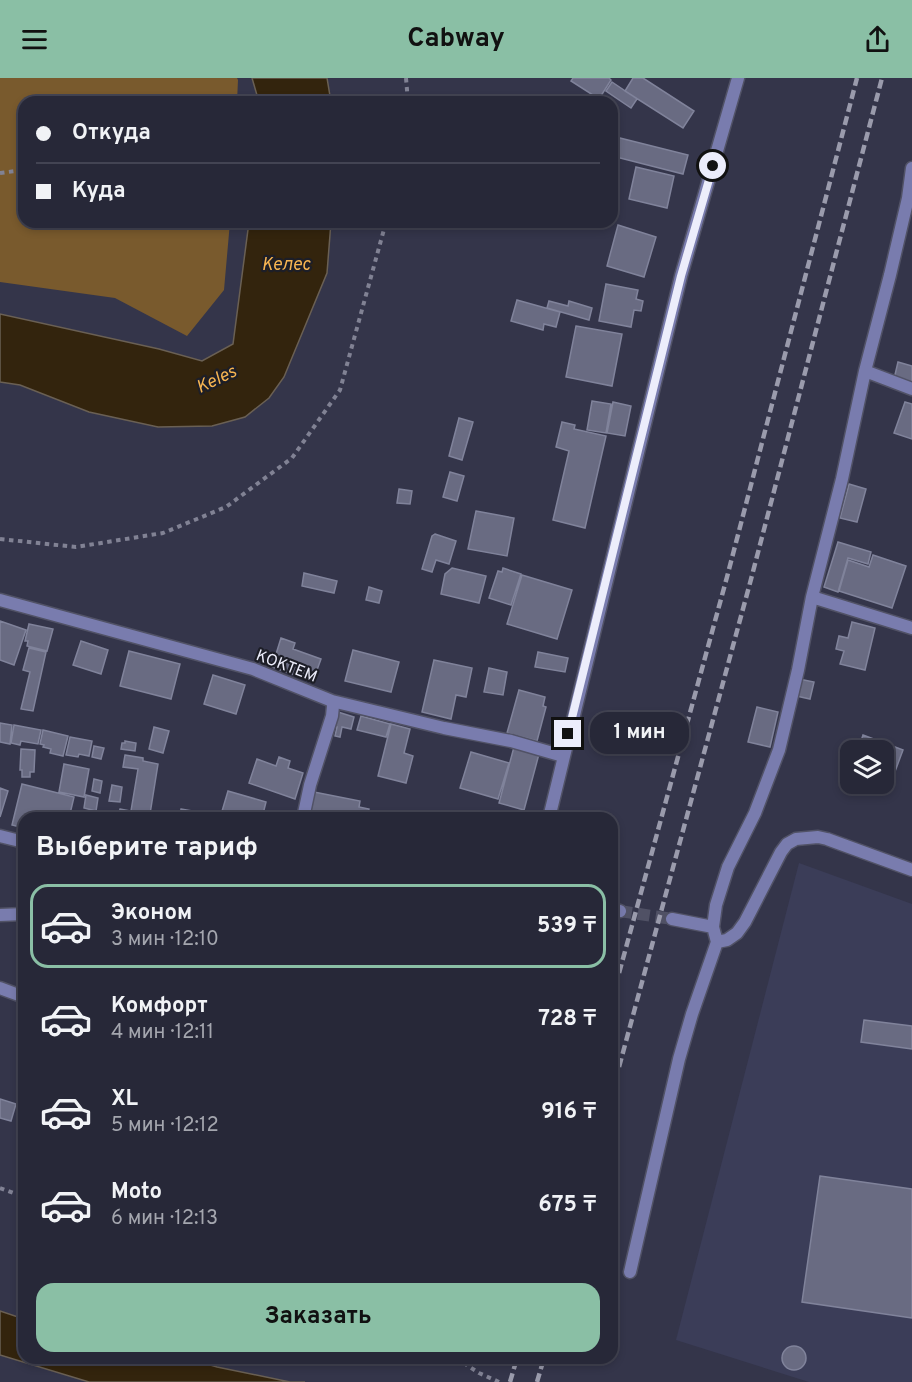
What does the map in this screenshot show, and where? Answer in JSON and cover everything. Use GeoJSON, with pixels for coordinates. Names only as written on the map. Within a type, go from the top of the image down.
{"type":"FeatureCollection","features":[{"type":"Feature","properties":{"kind":"street"},"geometry":{"type":"LineString","coordinates":[[550,812],[681,276],[738,78]]}},
{"type":"Feature","properties":{"kind":"street"},"geometry":{"type":"LineString","coordinates":[[630,1272],[678,1059],[717,942],[713,927],[716,905],[728,867],[755,813],[779,750],[865,371],[893,264],[908,198],[912,168]]}},
{"type":"Feature","properties":{"kind":"street"},"geometry":{"type":"LineString","coordinates":[[865,371],[912,389]]}},
{"type":"Feature","properties":{"kind":"street"},"geometry":{"type":"LineString","coordinates":[[812,597],[912,628]]}},
{"type":"Feature","properties":{"kind":"street","name":"КОКТЕМ"},"geometry":{"type":"LineString","coordinates":[[0,600],[253,669],[332,701],[444,728],[511,741],[563,756]]}},
{"type":"Feature","properties":{"kind":"street"},"geometry":{"type":"LineString","coordinates":[[304,812],[310,785],[332,716],[332,701]]}},
{"type":"Feature","properties":{"kind":"street"},"geometry":{"type":"LineString","coordinates":[[0,836],[18,840]]}},
{"type":"Feature","properties":{"kind":"street"},"geometry":{"type":"LineString","coordinates":[[717,942],[727,940],[737,933],[781,852],[787,844],[796,839],[807,837],[827,839],[912,870]]}},
{"type":"Feature","properties":{"kind":"street"},"geometry":{"type":"LineString","coordinates":[[0,915],[18,914]]}},
{"type":"Feature","properties":{"kind":"street"},"geometry":{"type":"LineString","coordinates":[[672,919],[713,927]]}},
{"type":"Feature","properties":{"kind":"street"},"geometry":{"type":"LineString","coordinates":[[0,988],[18,995]]}},
{"type":"Feature","properties":{"kind":"path"},"geometry":{"type":"LineString","coordinates":[[406,78],[408,96]]}},
{"type":"Feature","properties":{"kind":"path"},"geometry":{"type":"LineString","coordinates":[[0,173],[18,171]]}},
{"type":"Feature","properties":{"kind":"path"},"geometry":{"type":"LineString","coordinates":[[0,539],[76,547],[163,533],[226,507],[292,458],[340,390],[384,228]]}},
{"type":"Feature","properties":{"kind":"path"},"geometry":{"type":"LineString","coordinates":[[0,1188],[18,1195]]}},
{"type":"Feature","properties":{"kind":"path"},"geometry":{"type":"LineString","coordinates":[[465,1364],[499,1382]]}},
{"type":"Feature","properties":{"kind":"shaded area"},"geometry":{"type":"Polygon","coordinates":[[[0,78],[237,78],[237,96],[18,96],[18,228],[229,228],[224,290],[187,336],[115,298],[0,282],[0,78]]]}},
{"type":"Feature","properties":{"kind":"shaded area"},"geometry":{"type":"Polygon","coordinates":[[[799,863],[912,904],[912,1382],[809,1382],[676,1340],[799,863]]]}},
{"type":"Feature","properties":{"kind":"water"},"geometry":{"type":"Polygon","coordinates":[[[252,78],[327,78],[330,96],[257,96],[252,78]]]}},
{"type":"Feature","properties":{"kind":"water","name":"Келес"},"geometry":{"type":"Polygon","coordinates":[[[248,228],[331,228],[327,273],[284,377],[269,398],[245,417],[212,426],[158,427],[89,412],[20,385],[0,382],[0,314],[159,349],[202,361],[233,344],[248,228]]]}},
{"type":"Feature","properties":{"kind":"water"},"geometry":{"type":"Polygon","coordinates":[[[0,1311],[18,1317],[18,1360],[0,1355],[0,1311]]]}},
{"type":"Feature","properties":{"kind":"water"},"geometry":{"type":"Polygon","coordinates":[[[30,1364],[207,1364],[290,1382],[89,1382],[30,1364]]]}},
{"type":"Feature","properties":{"kind":"building"},"geometry":{"type":"Polygon","coordinates":[[[573,78],[609,78],[611,80],[601,96],[594,96],[571,81],[573,78]]]}},
{"type":"Feature","properties":{"kind":"building"},"geometry":{"type":"Polygon","coordinates":[[[633,78],[643,78],[694,111],[683,128],[625,91],[633,78]]]}},
{"type":"Feature","properties":{"kind":"building"},"geometry":{"type":"Polygon","coordinates":[[[612,82],[637,99],[631,108],[618,99],[618,96],[606,91],[612,82]]]}},
{"type":"Feature","properties":{"kind":"building"},"geometry":{"type":"Polygon","coordinates":[[[618,138],[688,155],[683,174],[618,158],[618,138]]]}},
{"type":"Feature","properties":{"kind":"building"},"geometry":{"type":"Polygon","coordinates":[[[636,167],[674,176],[667,208],[629,199],[636,167]]]}},
{"type":"Feature","properties":{"kind":"building"},"geometry":{"type":"Polygon","coordinates":[[[618,225],[656,237],[644,277],[607,266],[618,225]]]}},
{"type":"Feature","properties":{"kind":"building"},"geometry":{"type":"Polygon","coordinates":[[[606,284],[638,290],[636,299],[643,301],[641,311],[634,310],[631,327],[599,321],[606,284]]]}},
{"type":"Feature","properties":{"kind":"building"},"geometry":{"type":"Polygon","coordinates":[[[517,300],[560,312],[556,327],[544,324],[543,330],[511,321],[517,300]]]}},
{"type":"Feature","properties":{"kind":"building"},"geometry":{"type":"Polygon","coordinates":[[[549,301],[568,306],[569,301],[592,308],[589,320],[547,308],[549,301]]]}},
{"type":"Feature","properties":{"kind":"building"},"geometry":{"type":"Polygon","coordinates":[[[576,326],[622,334],[612,386],[566,377],[576,326]]]}},
{"type":"Feature","properties":{"kind":"building"},"geometry":{"type":"Polygon","coordinates":[[[898,362],[912,366],[912,384],[894,379],[898,362]]]}},
{"type":"Feature","properties":{"kind":"building"},"geometry":{"type":"Polygon","coordinates":[[[592,401],[611,404],[606,433],[587,430],[592,401]]]}},
{"type":"Feature","properties":{"kind":"building"},"geometry":{"type":"Polygon","coordinates":[[[613,402],[631,406],[625,436],[607,433],[613,402]]]}},
{"type":"Feature","properties":{"kind":"building"},"geometry":{"type":"Polygon","coordinates":[[[905,402],[912,404],[912,439],[894,433],[905,402]]]}},
{"type":"Feature","properties":{"kind":"building"},"geometry":{"type":"Polygon","coordinates":[[[459,418],[473,422],[462,460],[449,456],[459,418]]]}},
{"type":"Feature","properties":{"kind":"building"},"geometry":{"type":"Polygon","coordinates":[[[562,422],[575,425],[574,429],[606,436],[585,528],[553,520],[569,451],[556,447],[562,422]]]}},
{"type":"Feature","properties":{"kind":"building"},"geometry":{"type":"Polygon","coordinates":[[[450,472],[464,476],[457,501],[443,497],[450,472]]]}},
{"type":"Feature","properties":{"kind":"building"},"geometry":{"type":"Polygon","coordinates":[[[849,484],[866,489],[857,522],[840,518],[849,484]]]}},
{"type":"Feature","properties":{"kind":"building"},"geometry":{"type":"Polygon","coordinates":[[[399,489],[412,491],[410,504],[397,503],[399,489]]]}},
{"type":"Feature","properties":{"kind":"building"},"geometry":{"type":"Polygon","coordinates":[[[476,511],[514,518],[507,556],[468,549],[476,511]]]}},
{"type":"Feature","properties":{"kind":"building"},"geometry":{"type":"Polygon","coordinates":[[[435,534],[456,541],[449,564],[436,560],[432,572],[422,569],[432,536],[435,534]]]}},
{"type":"Feature","properties":{"kind":"building"},"geometry":{"type":"Polygon","coordinates":[[[838,542],[871,552],[868,564],[848,558],[838,592],[824,587],[838,542]]]}},
{"type":"Feature","properties":{"kind":"building"},"geometry":{"type":"Polygon","coordinates":[[[873,555],[906,566],[892,608],[839,591],[848,560],[869,567],[873,555]]]}},
{"type":"Feature","properties":{"kind":"building"},"geometry":{"type":"Polygon","coordinates":[[[452,568],[486,576],[479,603],[441,594],[445,574],[452,568]]]}},
{"type":"Feature","properties":{"kind":"building"},"geometry":{"type":"Polygon","coordinates":[[[503,568],[521,574],[511,605],[489,598],[498,571],[502,572],[503,568]]]}},
{"type":"Feature","properties":{"kind":"building"},"geometry":{"type":"Polygon","coordinates":[[[304,573],[337,581],[334,593],[302,586],[304,573]]]}},
{"type":"Feature","properties":{"kind":"building"},"geometry":{"type":"Polygon","coordinates":[[[522,575],[572,590],[557,639],[507,624],[522,575]]]}},
{"type":"Feature","properties":{"kind":"building"},"geometry":{"type":"Polygon","coordinates":[[[369,587],[382,591],[379,603],[366,600],[369,587]]]}},
{"type":"Feature","properties":{"kind":"building"},"geometry":{"type":"Polygon","coordinates":[[[0,621],[26,630],[14,665],[0,660],[0,621]]]}},
{"type":"Feature","properties":{"kind":"building"},"geometry":{"type":"Polygon","coordinates":[[[852,622],[875,628],[865,670],[840,664],[844,651],[836,649],[839,636],[848,638],[852,622]]]}},
{"type":"Feature","properties":{"kind":"building"},"geometry":{"type":"Polygon","coordinates":[[[29,624],[53,629],[47,651],[27,646],[28,641],[25,641],[29,624]]]}},
{"type":"Feature","properties":{"kind":"building"},"geometry":{"type":"Polygon","coordinates":[[[281,638],[295,643],[293,649],[321,659],[313,681],[272,667],[281,638]]]}},
{"type":"Feature","properties":{"kind":"building"},"geometry":{"type":"Polygon","coordinates":[[[81,641],[108,650],[101,674],[73,665],[81,641]]]}},
{"type":"Feature","properties":{"kind":"building"},"geometry":{"type":"Polygon","coordinates":[[[29,648],[46,652],[33,711],[21,709],[30,672],[23,670],[29,648]]]}},
{"type":"Feature","properties":{"kind":"building"},"geometry":{"type":"Polygon","coordinates":[[[353,650],[399,662],[391,692],[345,681],[353,650]]]}},
{"type":"Feature","properties":{"kind":"building"},"geometry":{"type":"Polygon","coordinates":[[[129,651],[180,664],[171,699],[120,686],[129,651]]]}},
{"type":"Feature","properties":{"kind":"building"},"geometry":{"type":"Polygon","coordinates":[[[538,652],[568,658],[565,672],[535,667],[538,652]]]}},
{"type":"Feature","properties":{"kind":"building"},"geometry":{"type":"Polygon","coordinates":[[[434,660],[472,668],[466,697],[456,695],[451,719],[422,712],[434,660]]]}},
{"type":"Feature","properties":{"kind":"building"},"geometry":{"type":"Polygon","coordinates":[[[489,668],[507,672],[503,695],[484,692],[489,668]]]}},
{"type":"Feature","properties":{"kind":"building"},"geometry":{"type":"Polygon","coordinates":[[[213,675],[245,685],[236,714],[204,704],[213,675]]]}},
{"type":"Feature","properties":{"kind":"building"},"geometry":{"type":"Polygon","coordinates":[[[799,679],[814,682],[810,699],[796,696],[799,679]]]}},
{"type":"Feature","properties":{"kind":"building"},"geometry":{"type":"Polygon","coordinates":[[[519,690],[545,697],[543,706],[546,707],[537,741],[507,733],[519,690]]]}},
{"type":"Feature","properties":{"kind":"building"},"geometry":{"type":"Polygon","coordinates":[[[757,707],[778,712],[770,747],[748,742],[757,707]]]}},
{"type":"Feature","properties":{"kind":"building"},"geometry":{"type":"Polygon","coordinates":[[[338,712],[354,717],[351,729],[342,727],[340,737],[335,736],[337,727],[334,727],[338,712]]]}},
{"type":"Feature","properties":{"kind":"building"},"geometry":{"type":"Polygon","coordinates":[[[361,716],[390,724],[386,737],[357,730],[361,716]]]}},
{"type":"Feature","properties":{"kind":"building"},"geometry":{"type":"Polygon","coordinates":[[[0,723],[12,725],[10,744],[0,742],[0,723]]]}},
{"type":"Feature","properties":{"kind":"building"},"geometry":{"type":"Polygon","coordinates":[[[391,724],[410,729],[404,753],[413,756],[406,783],[378,776],[391,724]]]}},
{"type":"Feature","properties":{"kind":"building"},"geometry":{"type":"Polygon","coordinates":[[[14,725],[41,730],[38,744],[21,741],[20,745],[11,743],[14,725]]]}},
{"type":"Feature","properties":{"kind":"building"},"geometry":{"type":"Polygon","coordinates":[[[154,727],[169,731],[163,753],[149,749],[154,727]]]}},
{"type":"Feature","properties":{"kind":"building"},"geometry":{"type":"Polygon","coordinates":[[[43,730],[68,736],[63,756],[50,753],[51,749],[40,744],[43,730]]]}},
{"type":"Feature","properties":{"kind":"building"},"geometry":{"type":"Polygon","coordinates":[[[863,735],[876,740],[861,740],[863,735]]]}},
{"type":"Feature","properties":{"kind":"building"},"geometry":{"type":"Polygon","coordinates":[[[70,737],[92,741],[89,756],[66,755],[70,737]]]}},
{"type":"Feature","properties":{"kind":"building"},"geometry":{"type":"Polygon","coordinates":[[[125,741],[136,743],[135,751],[121,749],[125,741]]]}},
{"type":"Feature","properties":{"kind":"building"},"geometry":{"type":"Polygon","coordinates":[[[94,746],[104,748],[101,759],[92,757],[94,746]]]}},
{"type":"Feature","properties":{"kind":"building"},"geometry":{"type":"Polygon","coordinates":[[[514,747],[539,754],[524,810],[499,803],[514,747]]]}},
{"type":"Feature","properties":{"kind":"building"},"geometry":{"type":"Polygon","coordinates":[[[894,747],[903,750],[894,774],[894,747]]]}},
{"type":"Feature","properties":{"kind":"building"},"geometry":{"type":"Polygon","coordinates":[[[21,749],[35,750],[34,772],[30,772],[30,777],[22,777],[21,749]]]}},
{"type":"Feature","properties":{"kind":"building"},"geometry":{"type":"Polygon","coordinates":[[[471,752],[509,763],[498,799],[460,788],[471,752]]]}},
{"type":"Feature","properties":{"kind":"building"},"geometry":{"type":"Polygon","coordinates":[[[125,755],[143,758],[143,761],[158,764],[150,812],[131,811],[138,769],[123,767],[125,755]]]}},
{"type":"Feature","properties":{"kind":"building"},"geometry":{"type":"Polygon","coordinates":[[[279,757],[290,761],[288,768],[303,773],[295,799],[249,783],[257,759],[276,766],[279,757]]]}},
{"type":"Feature","properties":{"kind":"building"},"geometry":{"type":"Polygon","coordinates":[[[64,764],[89,769],[84,797],[59,792],[64,764]]]}},
{"type":"Feature","properties":{"kind":"building"},"geometry":{"type":"Polygon","coordinates":[[[94,779],[102,781],[100,793],[92,791],[94,779]]]}},
{"type":"Feature","properties":{"kind":"building"},"geometry":{"type":"Polygon","coordinates":[[[22,784],[74,797],[70,812],[18,812],[18,826],[12,825],[22,784]]]}},
{"type":"Feature","properties":{"kind":"building"},"geometry":{"type":"Polygon","coordinates":[[[112,785],[122,787],[120,802],[109,801],[112,785]]]}},
{"type":"Feature","properties":{"kind":"building"},"geometry":{"type":"Polygon","coordinates":[[[0,788],[8,791],[0,817],[0,788]]]}},
{"type":"Feature","properties":{"kind":"building"},"geometry":{"type":"Polygon","coordinates":[[[228,791],[266,802],[264,812],[222,812],[228,791]]]}},
{"type":"Feature","properties":{"kind":"building"},"geometry":{"type":"Polygon","coordinates":[[[314,792],[360,801],[359,807],[369,809],[368,812],[310,812],[314,792]]]}},
{"type":"Feature","properties":{"kind":"building"},"geometry":{"type":"Polygon","coordinates":[[[86,795],[98,798],[96,811],[84,808],[86,795]]]}},
{"type":"Feature","properties":{"kind":"building"},"geometry":{"type":"Polygon","coordinates":[[[120,809],[136,812],[119,812],[120,809]]]}},
{"type":"Feature","properties":{"kind":"building"},"geometry":{"type":"Polygon","coordinates":[[[181,809],[193,811],[193,812],[181,812],[181,809]]]}},
{"type":"Feature","properties":{"kind":"building"},"geometry":{"type":"Polygon","coordinates":[[[864,1020],[912,1026],[912,1049],[861,1042],[864,1020]]]}},
{"type":"Feature","properties":{"kind":"building"},"geometry":{"type":"Polygon","coordinates":[[[0,1099],[16,1104],[11,1121],[0,1118],[0,1099]]]}},
{"type":"Feature","properties":{"kind":"building"},"geometry":{"type":"Polygon","coordinates":[[[820,1176],[912,1189],[912,1318],[802,1302],[820,1176]]]}},
{"type":"Feature","properties":{"kind":"building"},"geometry":{"type":"Polygon","coordinates":[[[794,1346],[803,1349],[806,1358],[803,1367],[794,1370],[785,1367],[782,1358],[785,1349],[794,1346]]]}},
{"type":"Feature","properties":{"kind":"tunnel"},"geometry":{"type":"LineString","coordinates":[[620,911],[672,919]]}},
{"type":"Feature","properties":{"kind":"railway"},"geometry":{"type":"LineString","coordinates":[[618,977],[727,577],[857,78]]}},
{"type":"Feature","properties":{"kind":"railway"},"geometry":{"type":"LineString","coordinates":[[618,1071],[750,583],[882,78]]}},
{"type":"Feature","properties":{"kind":"railway"},"geometry":{"type":"LineString","coordinates":[[510,1382],[515,1364]]}},
{"type":"Feature","properties":{"kind":"railway"},"geometry":{"type":"LineString","coordinates":[[537,1382],[542,1364]]}},
{"type":"Feature","properties":{"kind":"route"},"geometry":{"type":"LineString","coordinates":[[568,734],[681,276],[713,166]]}},
{"type":"Feature","properties":{"kind":"water label","name":"Keles"},"geometry":{"type":"Point","coordinates":[216,379]}}]}
